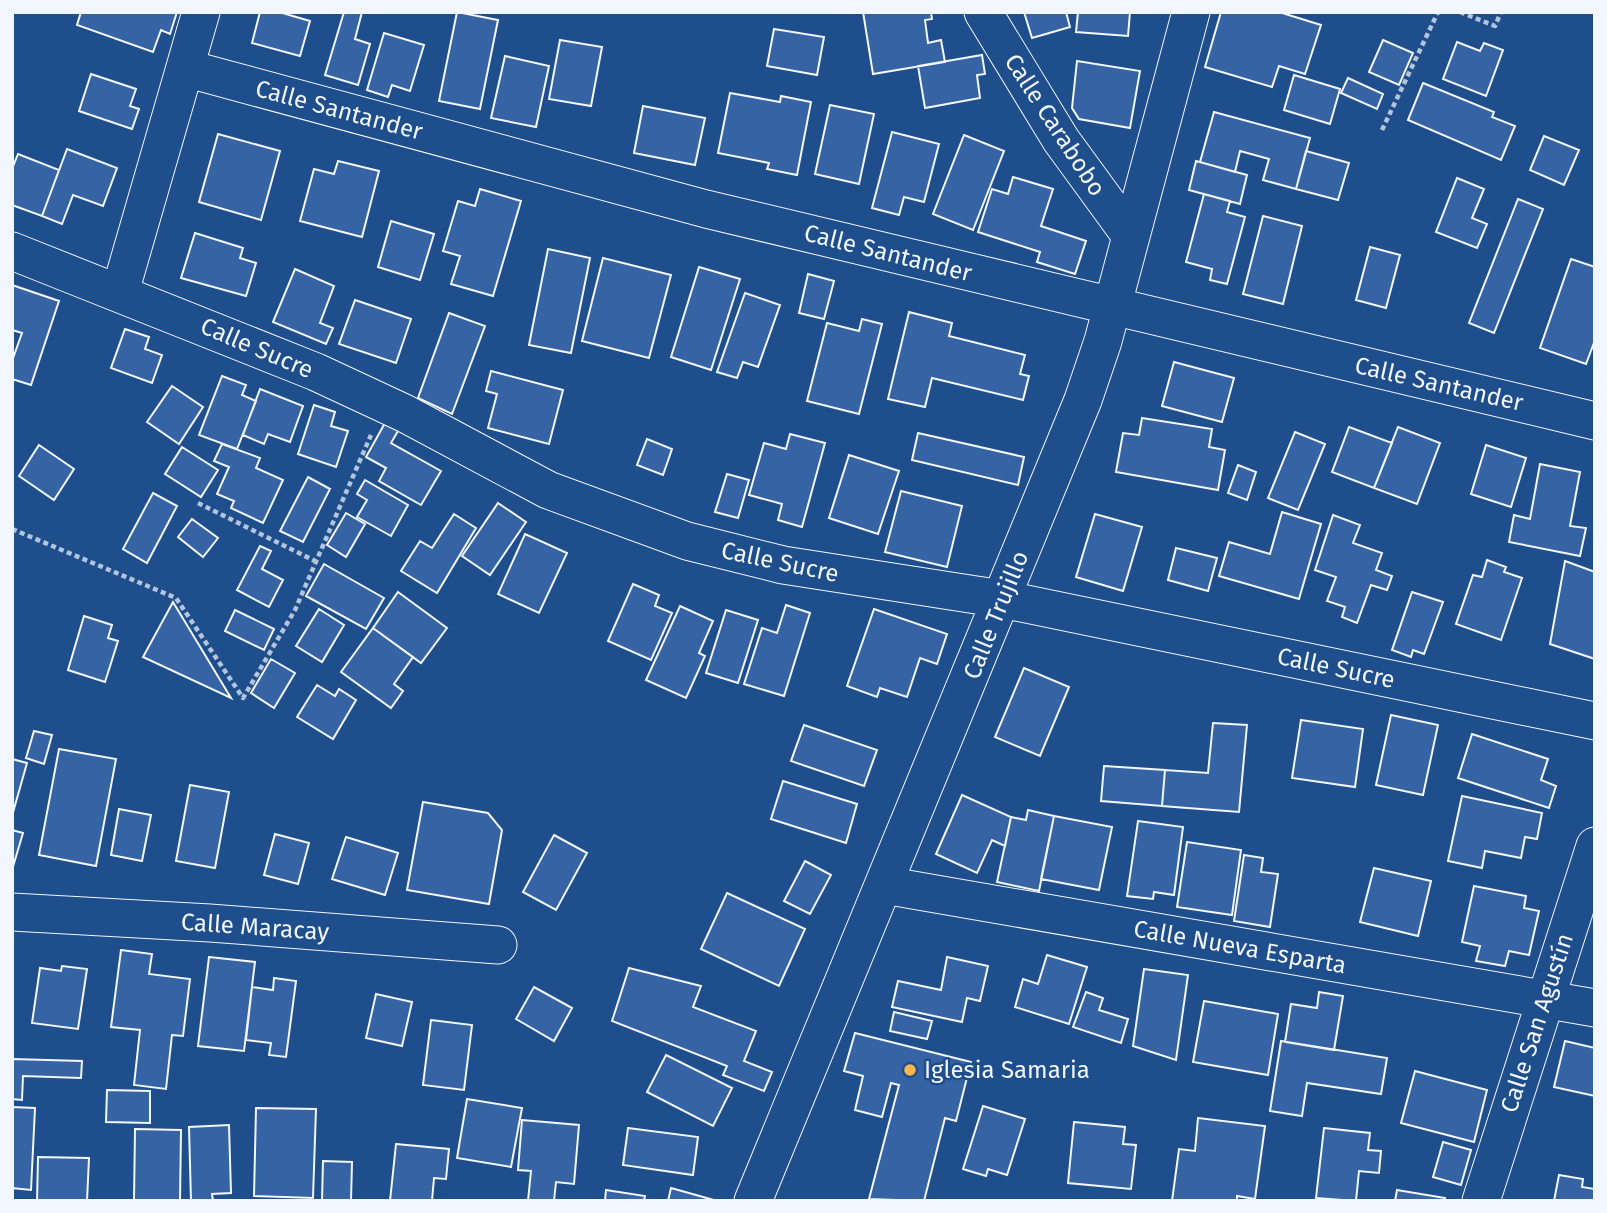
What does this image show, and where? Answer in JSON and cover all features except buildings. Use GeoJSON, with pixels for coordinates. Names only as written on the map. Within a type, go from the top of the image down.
{"type":"FeatureCollection","features":[{"type":"Feature","properties":{"kind":"street"},"geometry":{"type":"LineString","coordinates":[[120,292],[201,12]]}},
{"type":"Feature","properties":{"kind":"street","name":"Calle Carabobo"},"geometry":{"type":"LineString","coordinates":[[983,12],[1061,140],[1131,236]]}},
{"type":"Feature","properties":{"kind":"street","name":"Calle Trujillo"},"geometry":{"type":"LineString","coordinates":[[753,1201],[1083,400],[1112,308],[1191,12]]}},
{"type":"Feature","properties":{"kind":"street","name":"Calle Santander"},"geometry":{"type":"LineString","coordinates":[[185,68],[706,209],[1112,308],[1595,421]]}},
{"type":"Feature","properties":{"kind":"street","name":"Calle Sucre"},"geometry":{"type":"LineString","coordinates":[[12,251],[316,372],[548,490],[687,541],[783,565],[1002,599],[1595,721]]}},
{"type":"Feature","properties":{"kind":"street","name":"Calle San Agustín"},"geometry":{"type":"LineString","coordinates":[[1482,1201],[1543,999],[1595,846]]}},
{"type":"Feature","properties":{"kind":"street","name":"Calle Nueva Esparta"},"geometry":{"type":"LineString","coordinates":[[884,885],[1595,1008]]}},
{"type":"Feature","properties":{"kind":"street","name":"Calle Maracay"},"geometry":{"type":"LineString","coordinates":[[12,912],[210,923],[498,945]]}},
{"type":"Feature","properties":{"kind":"path"},"geometry":{"type":"LineString","coordinates":[[1382,130],[1438,12]]}},
{"type":"Feature","properties":{"kind":"path"},"geometry":{"type":"LineString","coordinates":[[1460,12],[1495,26],[1501,12]]}},
{"type":"Feature","properties":{"kind":"path"},"geometry":{"type":"LineString","coordinates":[[12,529],[176,598],[243,698],[295,610],[383,404]]}},
{"type":"Feature","properties":{"kind":"path"},"geometry":{"type":"LineString","coordinates":[[198,503],[317,562]]}},
{"type":"Feature","properties":{"kind":"place","name":"Iglesia Samaria"},"geometry":{"type":"Point","coordinates":[910,1070]}}]}
